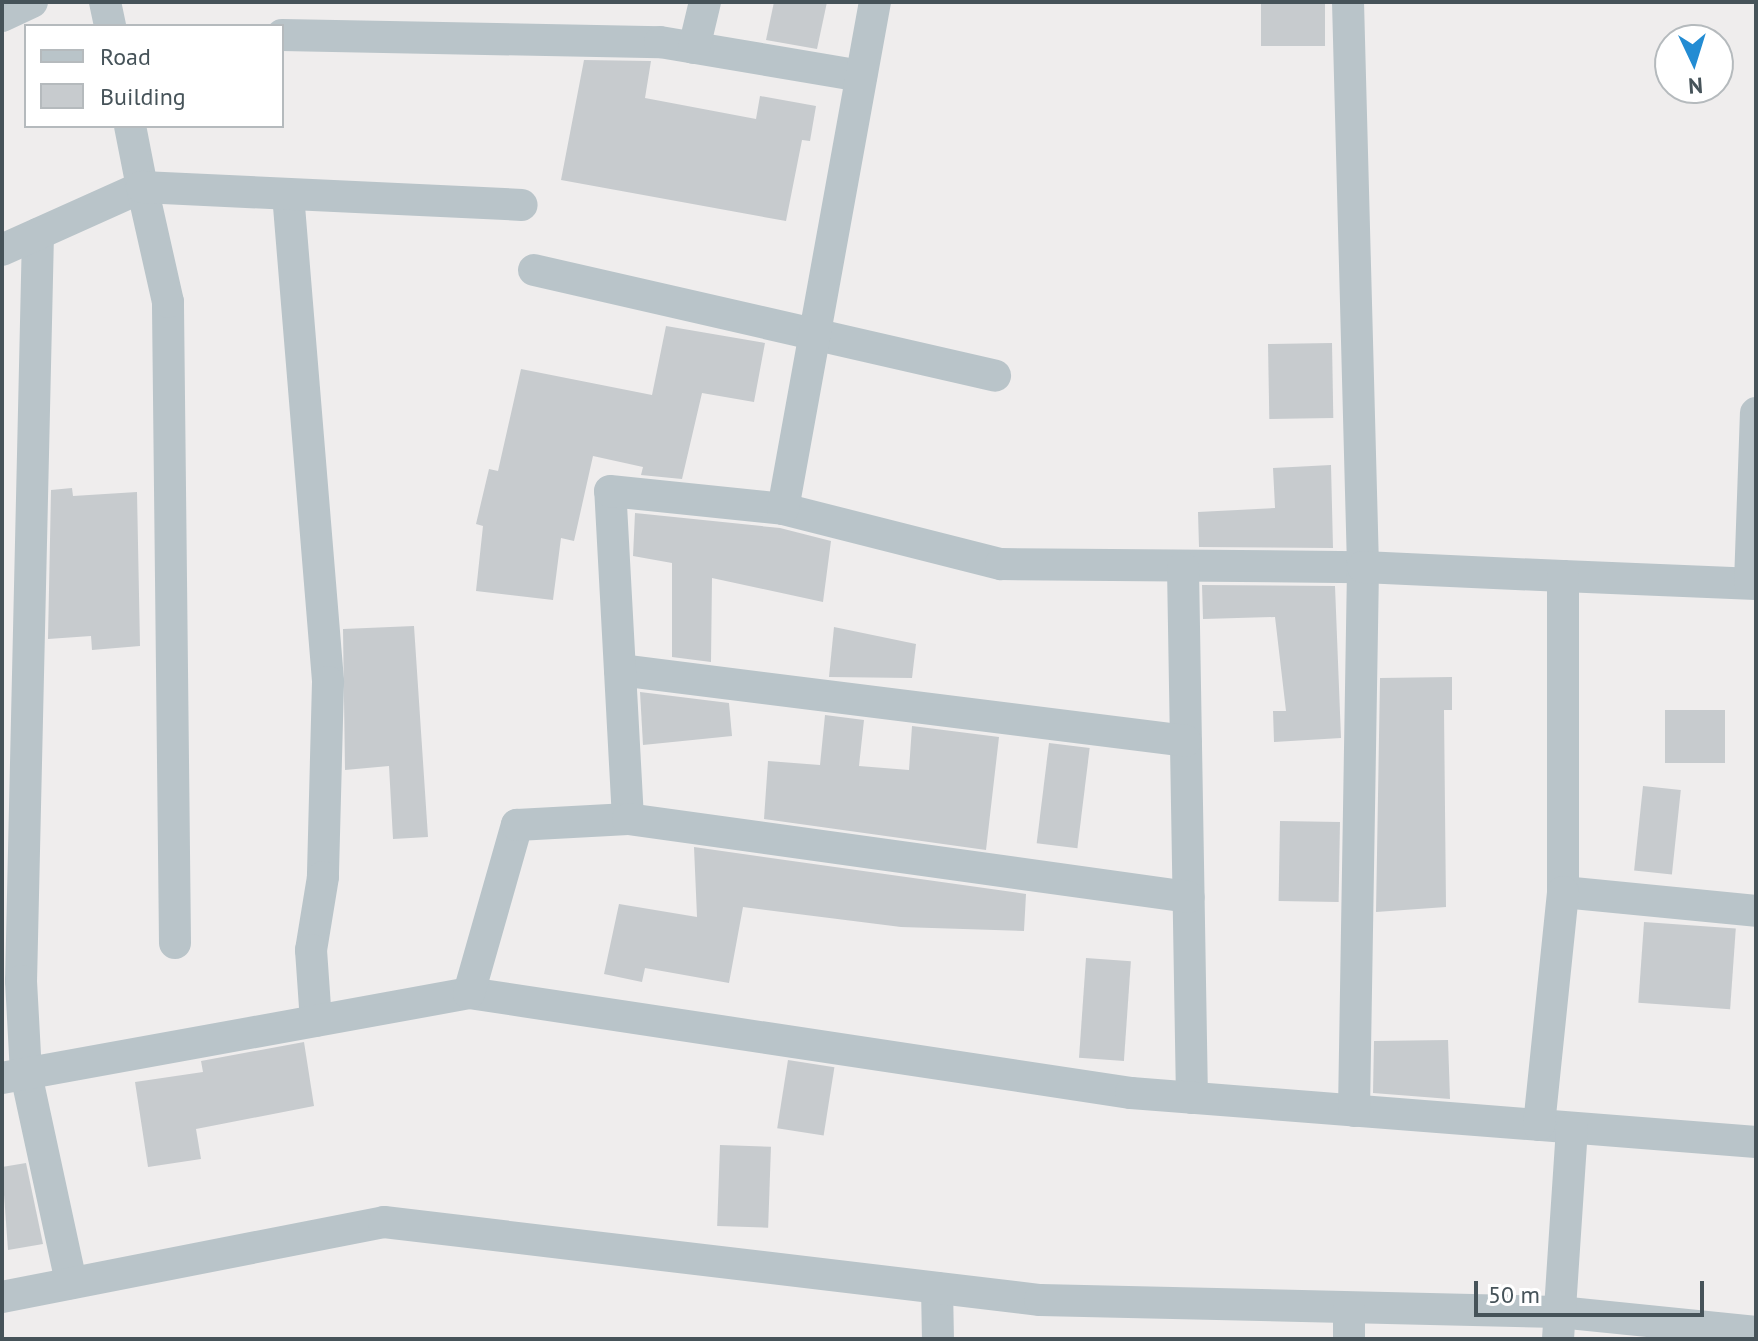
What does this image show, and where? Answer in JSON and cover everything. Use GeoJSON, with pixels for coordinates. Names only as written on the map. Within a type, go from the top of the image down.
{"type":"FeatureCollection","features":[{"type":"Feature","properties":{"kind":"street"},"geometry":{"type":"LineString","coordinates":[[2,16],[32,2]]}},
{"type":"Feature","properties":{"kind":"street"},"geometry":{"type":"LineString","coordinates":[[105,2],[110,24]]}},
{"type":"Feature","properties":{"kind":"street"},"geometry":{"type":"LineString","coordinates":[[694,48],[705,2]]}},
{"type":"Feature","properties":{"kind":"street"},"geometry":{"type":"LineString","coordinates":[[783,509],[812,330],[875,2]]}},
{"type":"Feature","properties":{"kind":"street"},"geometry":{"type":"LineString","coordinates":[[1348,2],[1363,567],[1354,1111]]}},
{"type":"Feature","properties":{"kind":"street"},"geometry":{"type":"LineString","coordinates":[[284,35],[694,48],[861,76]]}},
{"type":"Feature","properties":{"kind":"street"},"geometry":{"type":"LineString","coordinates":[[130,128],[168,302],[175,943]]}},
{"type":"Feature","properties":{"kind":"street"},"geometry":{"type":"LineString","coordinates":[[71,1283],[14,1076],[21,981],[13,241],[142,187],[522,205]]}},
{"type":"Feature","properties":{"kind":"street"},"geometry":{"type":"LineString","coordinates":[[288,194],[328,682],[323,877],[311,950],[316,1021]]}},
{"type":"Feature","properties":{"kind":"street"},"geometry":{"type":"LineString","coordinates":[[534,270],[812,330],[995,376]]}},
{"type":"Feature","properties":{"kind":"street"},"geometry":{"type":"LineString","coordinates":[[628,819],[610,491],[783,509],[1001,564],[1183,568],[1363,567],[1753,584],[1756,413]]}},
{"type":"Feature","properties":{"kind":"street"},"geometry":{"type":"LineString","coordinates":[[1183,568],[1192,1098]]}},
{"type":"Feature","properties":{"kind":"street"},"geometry":{"type":"LineString","coordinates":[[1539,1125],[1563,892],[1563,576]]}},
{"type":"Feature","properties":{"kind":"street"},"geometry":{"type":"LineString","coordinates":[[620,670],[1186,741]]}},
{"type":"Feature","properties":{"kind":"street"},"geometry":{"type":"LineString","coordinates":[[469,993],[517,825],[628,819],[1189,897]]}},
{"type":"Feature","properties":{"kind":"street"},"geometry":{"type":"LineString","coordinates":[[1563,892],[1756,911]]}},
{"type":"Feature","properties":{"kind":"street"},"geometry":{"type":"LineString","coordinates":[[14,1076],[469,993],[1192,1098],[1756,1142]]}},
{"type":"Feature","properties":{"kind":"street"},"geometry":{"type":"LineString","coordinates":[[1558,1326],[1572,1128]]}},
{"type":"Feature","properties":{"kind":"street"},"geometry":{"type":"LineString","coordinates":[[2,1297],[384,1222],[1040,1300],[1349,1324],[1756,1332]]}},
{"type":"Feature","properties":{"kind":"street"},"geometry":{"type":"LineString","coordinates":[[937,1288],[938,1339]]}},
{"type":"Feature","properties":{"kind":"building"},"geometry":{"type":"Polygon","coordinates":[[[774,2],[827,2],[817,49],[766,40],[774,2]]]}},
{"type":"Feature","properties":{"kind":"building"},"geometry":{"type":"Polygon","coordinates":[[[1261,2],[1325,2],[1325,46],[1261,46],[1261,2]]]}},
{"type":"Feature","properties":{"kind":"building"},"geometry":{"type":"Polygon","coordinates":[[[584,60],[651,61],[645,98],[756,119],[760,96],[816,106],[810,141],[802,140],[786,221],[561,180],[584,60]]]}},
{"type":"Feature","properties":{"kind":"building"},"geometry":{"type":"Polygon","coordinates":[[[666,326],[765,343],[754,402],[702,393],[682,479],[641,475],[643,467],[593,456],[574,541],[561,538],[553,600],[476,591],[483,526],[476,524],[489,469],[498,471],[521,369],[652,395],[666,326]]]}},
{"type":"Feature","properties":{"kind":"building"},"geometry":{"type":"Polygon","coordinates":[[[1332,343],[1333,418],[1269,419],[1268,344],[1332,343]]]}},
{"type":"Feature","properties":{"kind":"building"},"geometry":{"type":"Polygon","coordinates":[[[1331,465],[1333,548],[1199,547],[1198,512],[1275,508],[1273,468],[1331,465]]]}},
{"type":"Feature","properties":{"kind":"building"},"geometry":{"type":"Polygon","coordinates":[[[72,488],[73,496],[137,492],[140,646],[92,650],[91,636],[48,639],[51,490],[72,488]]]}},
{"type":"Feature","properties":{"kind":"building"},"geometry":{"type":"Polygon","coordinates":[[[635,513],[780,528],[831,541],[823,602],[712,578],[711,662],[672,657],[672,563],[633,556],[635,513]]]}},
{"type":"Feature","properties":{"kind":"building"},"geometry":{"type":"Polygon","coordinates":[[[1202,585],[1335,586],[1341,738],[1274,742],[1273,711],[1286,711],[1275,617],[1203,619],[1202,585]]]}},
{"type":"Feature","properties":{"kind":"building"},"geometry":{"type":"Polygon","coordinates":[[[414,626],[428,837],[393,839],[389,766],[345,770],[343,629],[414,626]]]}},
{"type":"Feature","properties":{"kind":"building"},"geometry":{"type":"Polygon","coordinates":[[[834,627],[916,644],[912,678],[829,677],[834,627]]]}},
{"type":"Feature","properties":{"kind":"building"},"geometry":{"type":"Polygon","coordinates":[[[1452,677],[1452,710],[1444,710],[1446,907],[1376,912],[1380,678],[1452,677]]]}},
{"type":"Feature","properties":{"kind":"building"},"geometry":{"type":"Polygon","coordinates":[[[640,692],[729,703],[732,736],[643,745],[640,692]]]}},
{"type":"Feature","properties":{"kind":"building"},"geometry":{"type":"Polygon","coordinates":[[[1665,710],[1725,710],[1725,763],[1665,763],[1665,710]]]}},
{"type":"Feature","properties":{"kind":"building"},"geometry":{"type":"Polygon","coordinates":[[[825,715],[864,720],[859,766],[909,770],[912,726],[999,737],[986,850],[764,819],[768,761],[820,765],[825,715]]]}},
{"type":"Feature","properties":{"kind":"building"},"geometry":{"type":"Polygon","coordinates":[[[1049,743],[1090,748],[1077,848],[1037,843],[1049,743]]]}},
{"type":"Feature","properties":{"kind":"building"},"geometry":{"type":"Polygon","coordinates":[[[1643,786],[1681,790],[1672,875],[1634,871],[1643,786]]]}},
{"type":"Feature","properties":{"kind":"building"},"geometry":{"type":"Polygon","coordinates":[[[1280,821],[1340,822],[1339,902],[1279,901],[1280,821]]]}},
{"type":"Feature","properties":{"kind":"building"},"geometry":{"type":"Polygon","coordinates":[[[694,847],[1026,894],[1024,931],[901,927],[743,907],[729,983],[645,968],[642,982],[604,974],[619,904],[697,917],[694,847]]]}},
{"type":"Feature","properties":{"kind":"building"},"geometry":{"type":"Polygon","coordinates":[[[1644,922],[1736,928],[1730,1009],[1638,1003],[1644,922]]]}},
{"type":"Feature","properties":{"kind":"building"},"geometry":{"type":"Polygon","coordinates":[[[1086,958],[1131,961],[1124,1061],[1079,1058],[1086,958]]]}},
{"type":"Feature","properties":{"kind":"building"},"geometry":{"type":"Polygon","coordinates":[[[1448,1040],[1450,1099],[1373,1093],[1374,1041],[1448,1040]]]}},
{"type":"Feature","properties":{"kind":"building"},"geometry":{"type":"Polygon","coordinates":[[[304,1042],[314,1106],[196,1129],[201,1159],[148,1167],[135,1082],[203,1072],[201,1061],[304,1042]]]}},
{"type":"Feature","properties":{"kind":"building"},"geometry":{"type":"Polygon","coordinates":[[[788,1060],[834,1067],[824,1136],[777,1128],[788,1060]]]}},
{"type":"Feature","properties":{"kind":"building"},"geometry":{"type":"Polygon","coordinates":[[[720,1145],[771,1147],[768,1228],[717,1226],[720,1145]]]}},
{"type":"Feature","properties":{"kind":"building"},"geometry":{"type":"Polygon","coordinates":[[[26,1163],[43,1244],[8,1250],[2,1167],[26,1163]]]}}]}
